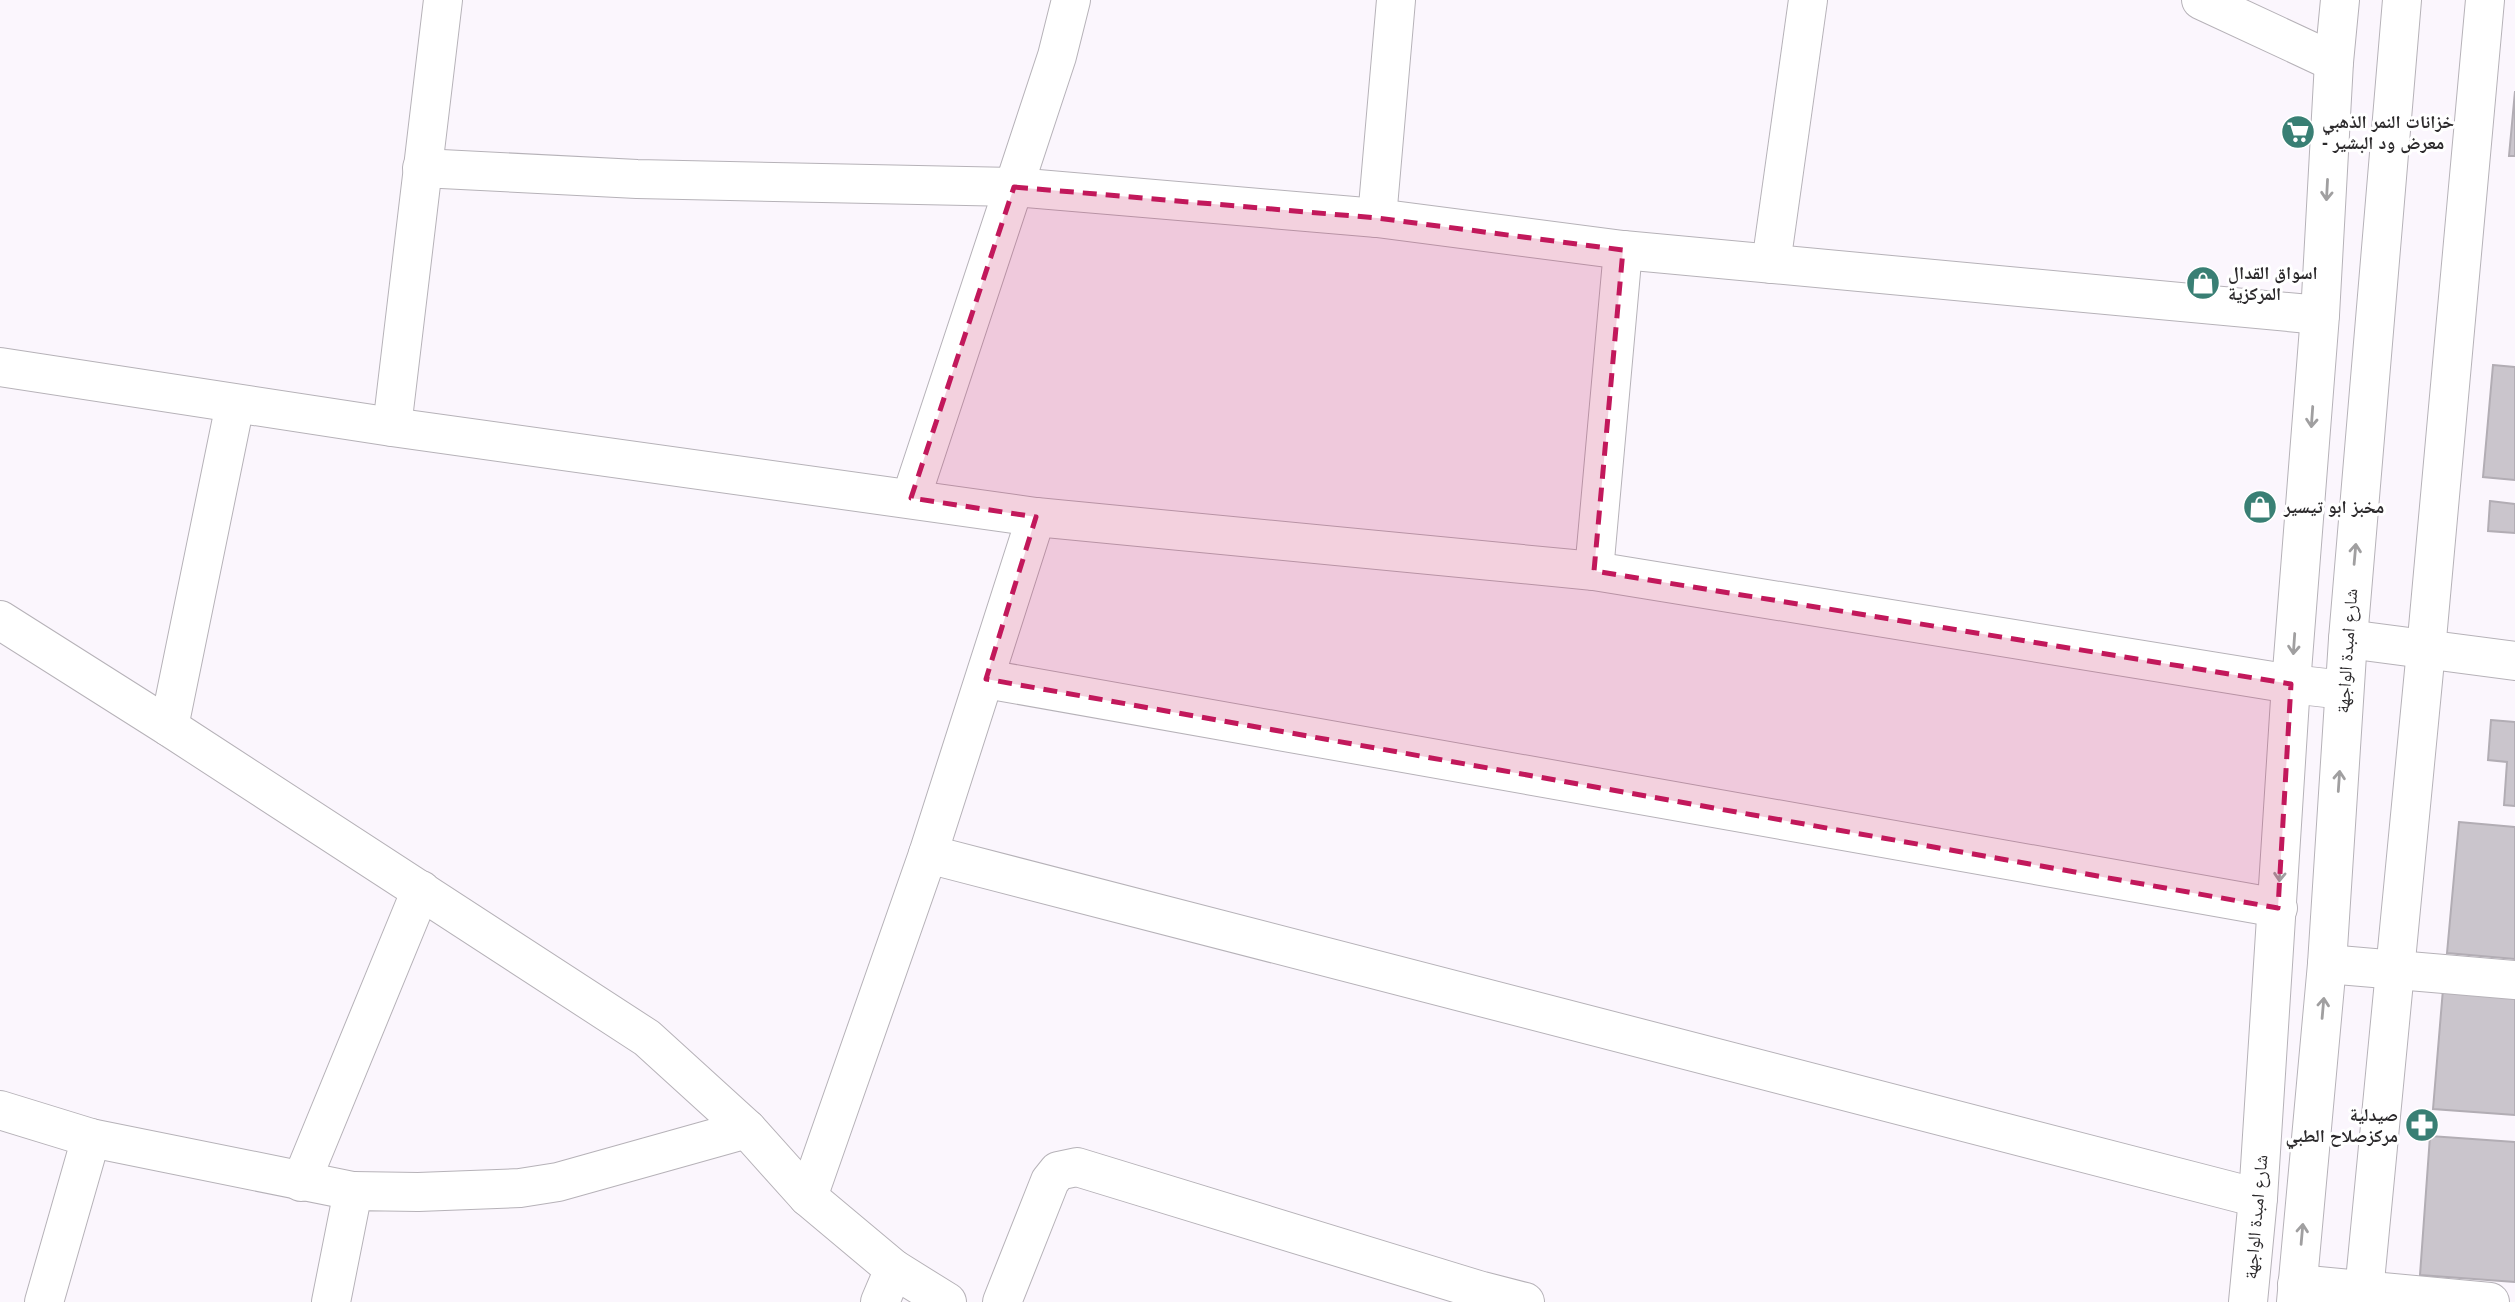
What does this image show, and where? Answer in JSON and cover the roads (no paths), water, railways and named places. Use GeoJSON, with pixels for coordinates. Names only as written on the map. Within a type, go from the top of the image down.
{"type":"FeatureCollection","features":[{"type":"Feature","properties":{"kind":"street"},"geometry":{"type":"LineString","coordinates":[[392,427],[443,0]]}},
{"type":"Feature","properties":{"kind":"street"},"geometry":{"type":"LineString","coordinates":[[911,498],[1057,56],[1071,0]]}},
{"type":"Feature","properties":{"kind":"street"},"geometry":{"type":"LineString","coordinates":[[1377,218],[1396,0]]}},
{"type":"Feature","properties":{"kind":"street"},"geometry":{"type":"LineString","coordinates":[[1771,264],[1808,0]]}},
{"type":"Feature","properties":{"kind":"street"},"geometry":{"type":"LineString","coordinates":[[2201,0],[2334,62]]}},
{"type":"Feature","properties":{"kind":"street","name":"شارع امبدة الواجهة"},"geometry":{"type":"LineString","coordinates":[[2248,1302],[2258,1198],[2291,684],[2320,316],[2340,0]]}},
{"type":"Feature","properties":{"kind":"street","name":"شارع امبدة الواجهة"},"geometry":{"type":"LineString","coordinates":[[2296,1293],[2327,964],[2344,690],[2402,0]]}},
{"type":"Feature","properties":{"kind":"street"},"geometry":{"type":"LineString","coordinates":[[2363,1297],[2426,650],[2485,0]]}},
{"type":"Feature","properties":{"kind":"street"},"geometry":{"type":"LineString","coordinates":[[422,168],[637,179],[1014,187],[1377,218],[1623,250],[2320,316]]}},
{"type":"Feature","properties":{"kind":"street"},"geometry":{"type":"LineString","coordinates":[[1594,571],[1623,250]]}},
{"type":"Feature","properties":{"kind":"street"},"geometry":{"type":"LineString","coordinates":[[0,367],[392,427],[1037,517],[1594,571],[2291,684],[2344,690]]}},
{"type":"Feature","properties":{"kind":"street"},"geometry":{"type":"LineString","coordinates":[[169,727],[235,404]]}},
{"type":"Feature","properties":{"kind":"street"},"geometry":{"type":"LineString","coordinates":[[808,1197],[928,854],[1037,517]]}},
{"type":"Feature","properties":{"kind":"street"},"geometry":{"type":"LineString","coordinates":[[0,620],[647,1038],[747,1129],[887,1285],[947,1302]]}},
{"type":"Feature","properties":{"kind":"street"},"geometry":{"type":"LineString","coordinates":[[2348,639],[2515,661]]}},
{"type":"Feature","properties":{"kind":"street"},"geometry":{"type":"LineString","coordinates":[[986,679],[2278,908]]}},
{"type":"Feature","properties":{"kind":"street"},"geometry":{"type":"LineString","coordinates":[[928,854],[2258,1198]]}},
{"type":"Feature","properties":{"kind":"street"},"geometry":{"type":"LineString","coordinates":[[301,1182],[421,890]]}},
{"type":"Feature","properties":{"kind":"street"},"geometry":{"type":"LineString","coordinates":[[2327,964],[2515,981]]}},
{"type":"Feature","properties":{"kind":"street"},"geometry":{"type":"LineString","coordinates":[[0,1110],[91,1138],[352,1191],[418,1192],[520,1188],[558,1182],[747,1129]]}},
{"type":"Feature","properties":{"kind":"street"},"geometry":{"type":"LineString","coordinates":[[44,1302],[91,1138]]}},
{"type":"Feature","properties":{"kind":"street"},"geometry":{"type":"LineString","coordinates":[[1002,1302],[1050,1181],[1058,1171],[1077,1167],[1525,1302]]}},
{"type":"Feature","properties":{"kind":"street"},"geometry":{"type":"LineString","coordinates":[[331,1302],[352,1191]]}},
{"type":"Feature","properties":{"kind":"street"},"geometry":{"type":"LineString","coordinates":[[2296,1293],[2490,1302]]}},
{"type":"Feature","properties":{"kind":"place","name":"خزانات النمر الذهبي - معرض ود البشير"},"geometry":{"type":"Point","coordinates":[2298,132]}},
{"type":"Feature","properties":{"kind":"place","name":"اسواق القدال المركزية"},"geometry":{"type":"Point","coordinates":[2203,283]}},
{"type":"Feature","properties":{"kind":"place","name":"مخبز ابو تيسير"},"geometry":{"type":"Point","coordinates":[2260,507]}},
{"type":"Feature","properties":{"kind":"place","name":"صيدلية مركزصلاح الطبي"},"geometry":{"type":"Point","coordinates":[2422,1125]}}]}
